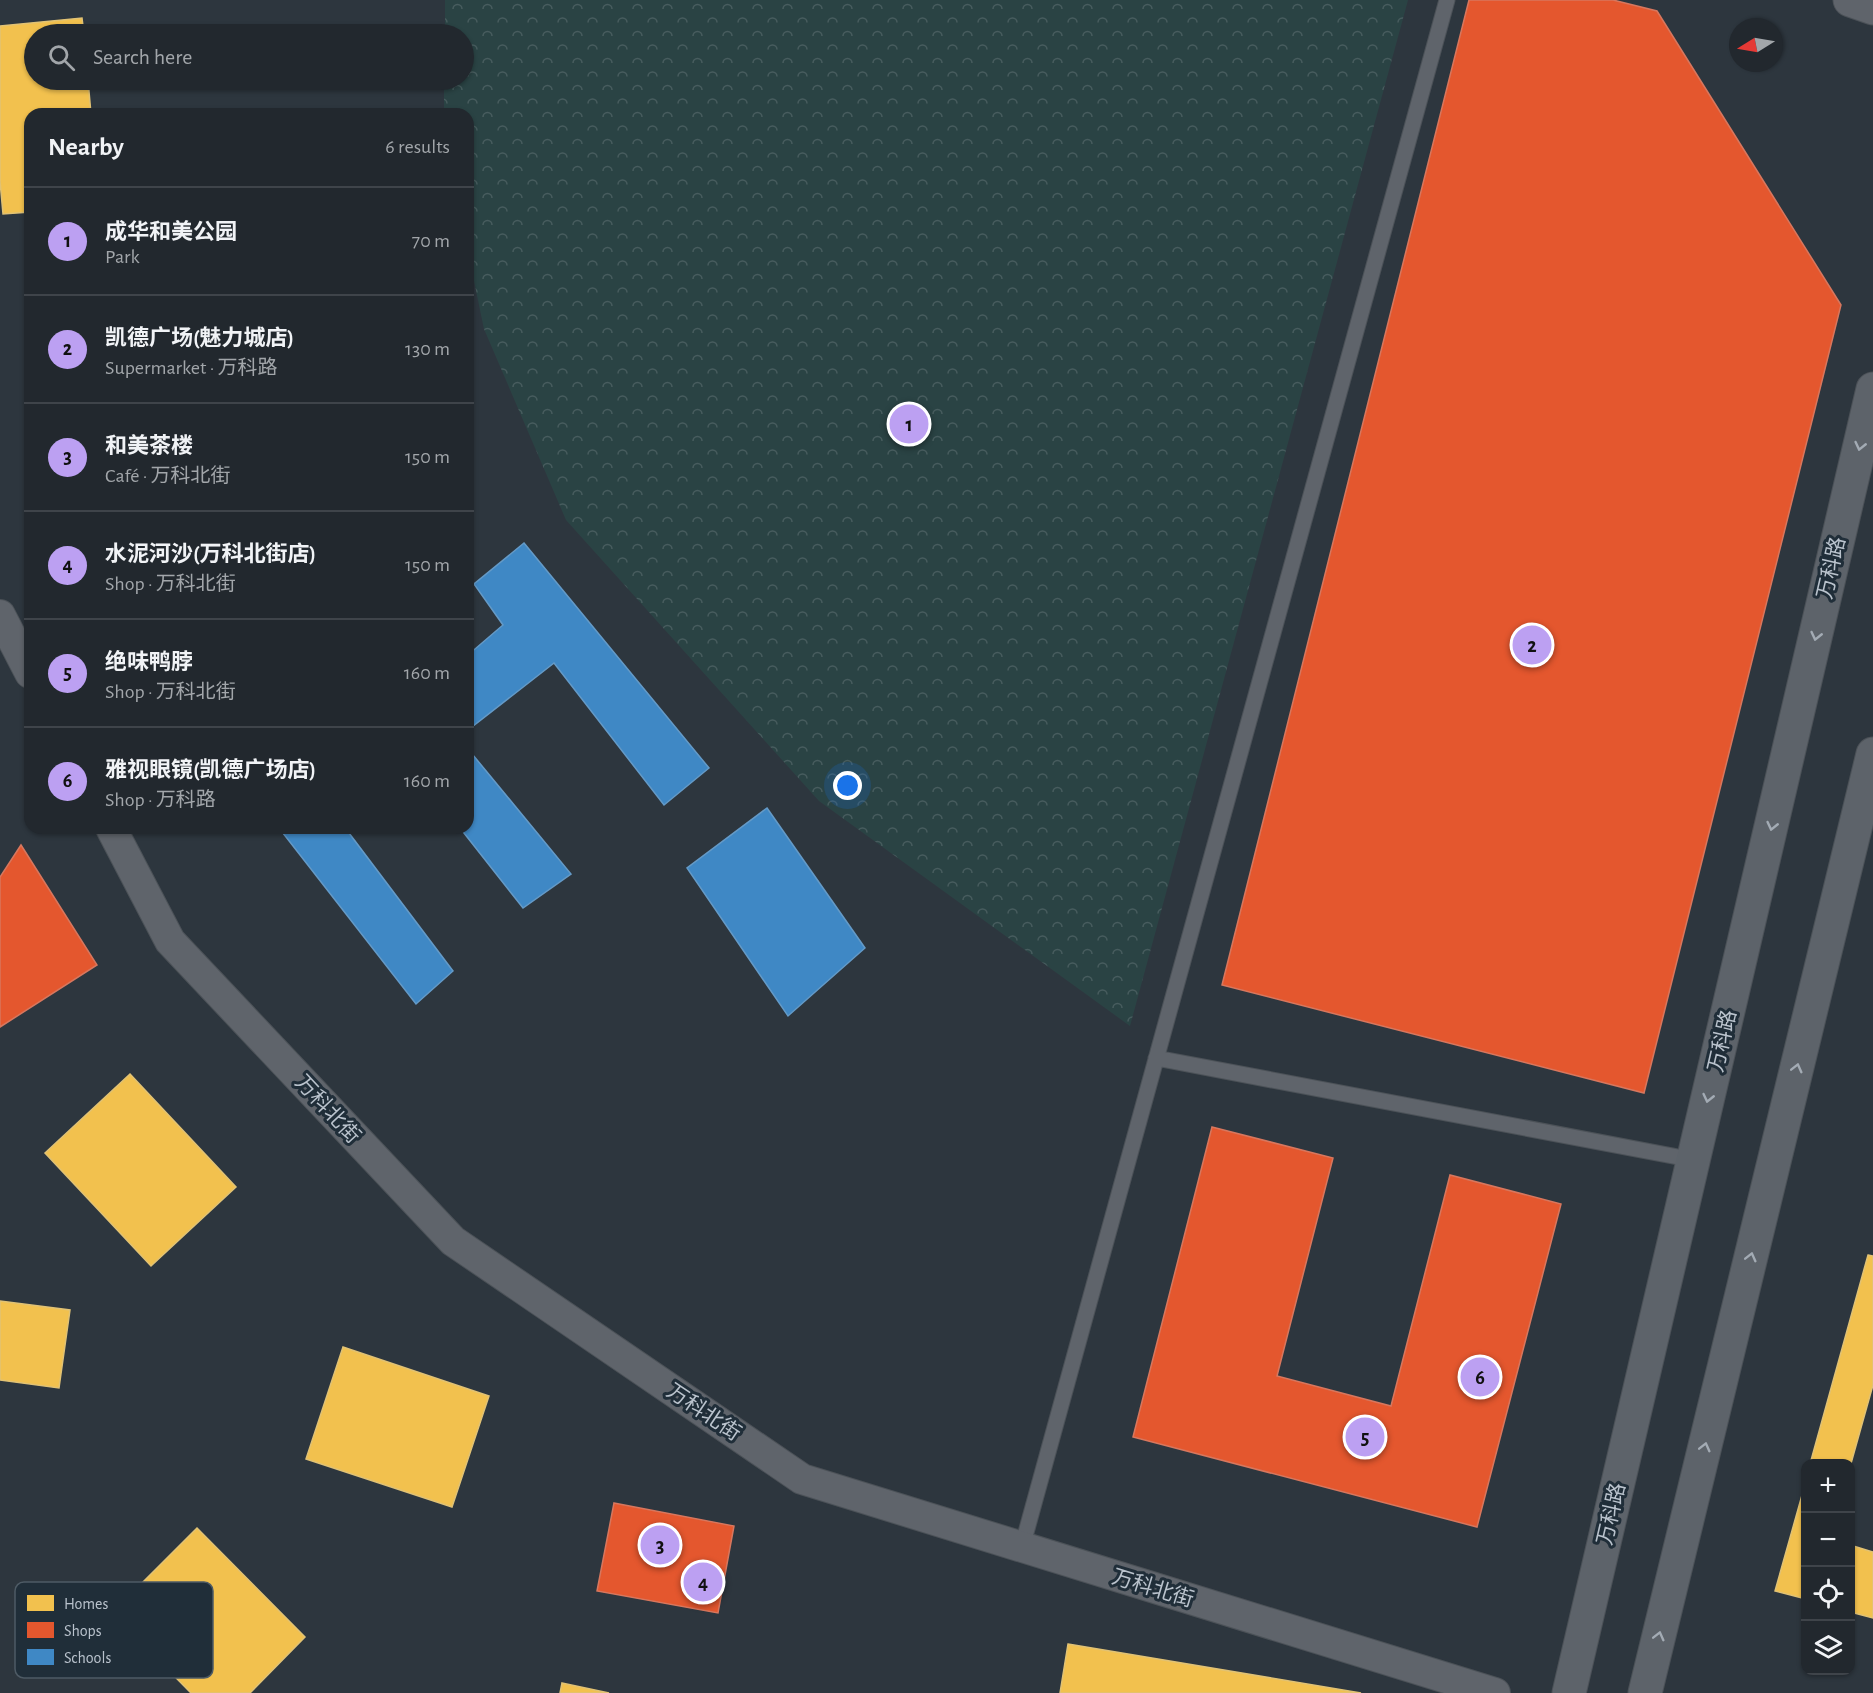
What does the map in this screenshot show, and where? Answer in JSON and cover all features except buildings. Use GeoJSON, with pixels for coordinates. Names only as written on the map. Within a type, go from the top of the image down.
{"type":"FeatureCollection","features":[{"type":"Feature","properties":{"kind":"main road","name":"万科路"},"geometry":{"type":"LineString","coordinates":[[1569,1693],[1873,389]]}},
{"type":"Feature","properties":{"kind":"main road"},"geometry":{"type":"LineString","coordinates":[[1645,1693],[1873,754]]}},
{"type":"Feature","properties":{"kind":"street"},"geometry":{"type":"LineString","coordinates":[[1850,0],[1873,8]]}},
{"type":"Feature","properties":{"kind":"street"},"geometry":{"type":"LineString","coordinates":[[0,615],[24,661]]}},
{"type":"Feature","properties":{"kind":"street","name":"万科北街"},"geometry":{"type":"LineString","coordinates":[[114,834],[170,941],[453,1241],[802,1479],[1495,1693]]}},
{"type":"Feature","properties":{"kind":"lane"},"geometry":{"type":"LineString","coordinates":[[1022,1547],[1447,0]]}},
{"type":"Feature","properties":{"kind":"lane"},"geometry":{"type":"LineString","coordinates":[[1156,1058],[1694,1160]]}},
{"type":"Feature","properties":{"kind":"green space"},"geometry":{"type":"Polygon","coordinates":[[[445,0],[1408,0],[1130,1026],[819,801],[566,520],[484,329],[474,281],[474,108],[444,108],[444,90],[474,90],[474,24],[445,24],[445,0]]]}},
{"type":"Feature","properties":{"kind":"place","name":"成华和美公园"},"geometry":{"type":"Point","coordinates":[909,424]}},
{"type":"Feature","properties":{"kind":"place","name":"凯德广场(魅力城店)"},"geometry":{"type":"Point","coordinates":[1532,645]}},
{"type":"Feature","properties":{"kind":"place","name":"雅视眼镜(凯德广场店)"},"geometry":{"type":"Point","coordinates":[1480,1377]}},
{"type":"Feature","properties":{"kind":"place","name":"绝味鸭脖"},"geometry":{"type":"Point","coordinates":[1365,1437]}},
{"type":"Feature","properties":{"kind":"place","name":"和美茶楼"},"geometry":{"type":"Point","coordinates":[660,1545]}},
{"type":"Feature","properties":{"kind":"place","name":"水泥河沙(万科北街店)"},"geometry":{"type":"Point","coordinates":[703,1582]}}]}
